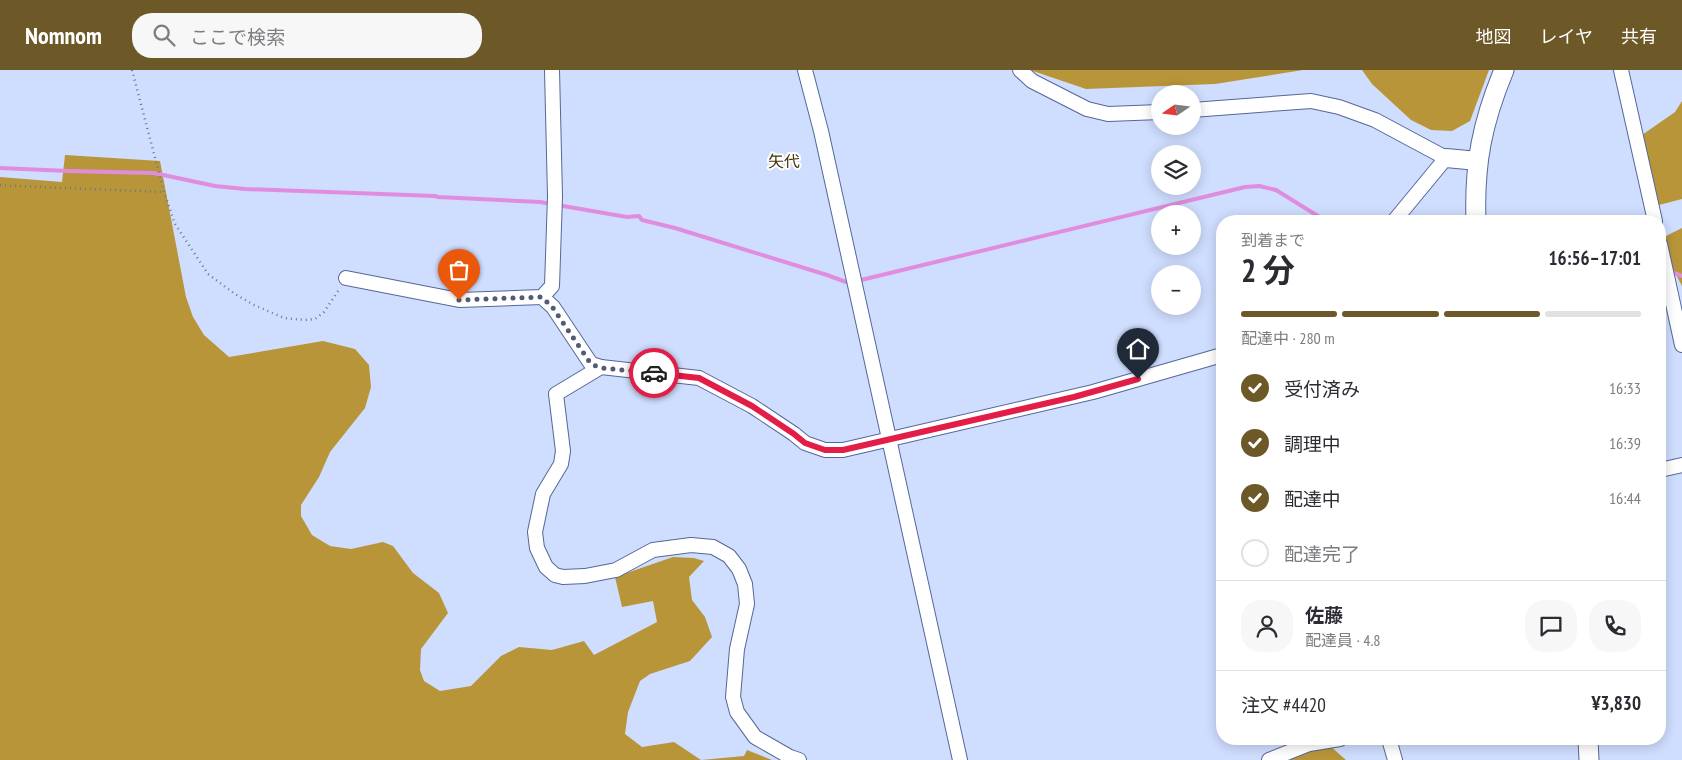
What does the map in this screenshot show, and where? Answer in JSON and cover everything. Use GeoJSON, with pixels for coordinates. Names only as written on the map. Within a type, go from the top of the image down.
{"type":"FeatureCollection","features":[{"type":"Feature","properties":{"kind":"main road"},"geometry":{"type":"LineString","coordinates":[[1476,215],[1475,193],[1480,142],[1504,70]]}},
{"type":"Feature","properties":{"kind":"main road"},"geometry":{"type":"LineString","coordinates":[[1588,745],[1589,760]]}},
{"type":"Feature","properties":{"kind":"street"},"geometry":{"type":"LineString","coordinates":[[346,278],[459,300],[542,297],[552,286],[555,196],[552,70]]}},
{"type":"Feature","properties":{"kind":"street"},"geometry":{"type":"LineString","coordinates":[[805,70],[960,760]]}},
{"type":"Feature","properties":{"kind":"street"},"geometry":{"type":"LineString","coordinates":[[1020,70],[1032,81],[1088,109],[1108,114],[1151,112]]}},
{"type":"Feature","properties":{"kind":"street"},"geometry":{"type":"LineString","coordinates":[[1621,70],[1654,215]]}},
{"type":"Feature","properties":{"kind":"street"},"geometry":{"type":"LineString","coordinates":[[1201,109],[1311,101],[1339,107],[1375,120],[1446,158],[1478,161]]}},
{"type":"Feature","properties":{"kind":"street"},"geometry":{"type":"LineString","coordinates":[[1399,215],[1446,158]]}},
{"type":"Feature","properties":{"kind":"street"},"geometry":{"type":"LineString","coordinates":[[1666,272],[1682,345]]}},
{"type":"Feature","properties":{"kind":"street"},"geometry":{"type":"LineString","coordinates":[[542,297],[553,308],[591,364],[601,368],[699,378],[752,406],[805,443],[825,450],[843,450],[889,441],[1093,392],[1216,357]]}},
{"type":"Feature","properties":{"kind":"street"},"geometry":{"type":"LineString","coordinates":[[601,368],[556,394],[563,451],[562,458],[561,464],[543,494],[535,532],[537,548],[546,566],[555,575],[563,577],[586,576],[616,570],[653,550],[691,545],[713,547],[729,556],[739,569],[745,584],[747,604],[737,649],[734,696],[737,712],[756,737],[790,757],[800,760]]}},
{"type":"Feature","properties":{"kind":"street"},"geometry":{"type":"LineString","coordinates":[[1666,469],[1682,465]]}},
{"type":"Feature","properties":{"kind":"street"},"geometry":{"type":"LineString","coordinates":[[1269,760],[1306,745]]}},
{"type":"Feature","properties":{"kind":"street"},"geometry":{"type":"LineString","coordinates":[[1391,745],[1395,760]]}},
{"type":"Feature","properties":{"kind":"path"},"geometry":{"type":"LineString","coordinates":[[132,70],[164,192],[175,224],[208,274],[254,305],[284,318],[305,320],[315,319],[324,312],[346,278]]}},
{"type":"Feature","properties":{"kind":"path"},"geometry":{"type":"LineString","coordinates":[[0,185],[164,192]]}},
{"type":"Feature","properties":{"kind":"shaded area"},"geometry":{"type":"Polygon","coordinates":[[[1030,70],[1303,70],[1215,84],[1086,89],[1030,70]]]}},
{"type":"Feature","properties":{"kind":"shaded area"},"geometry":{"type":"Polygon","coordinates":[[[1362,70],[1489,70],[1470,121],[1452,131],[1431,130],[1411,120],[1372,84],[1362,70]]]}},
{"type":"Feature","properties":{"kind":"shaded area"},"geometry":{"type":"Polygon","coordinates":[[[1682,101],[1682,199],[1655,206],[1642,135],[1675,112],[1682,101]]]}},
{"type":"Feature","properties":{"kind":"shaded area"},"geometry":{"type":"Polygon","coordinates":[[[65,155],[160,161],[186,297],[193,317],[204,335],[229,357],[323,341],[355,349],[369,365],[371,387],[365,408],[330,452],[319,477],[301,505],[301,516],[312,535],[330,546],[351,549],[383,542],[393,546],[413,573],[439,593],[448,613],[421,649],[420,670],[424,681],[440,691],[471,686],[501,656],[519,647],[552,650],[584,641],[594,655],[657,622],[653,601],[622,607],[615,577],[673,557],[694,558],[704,561],[689,577],[692,600],[705,617],[712,637],[690,661],[650,674],[640,681],[628,712],[625,734],[642,747],[674,742],[701,760],[0,760],[0,177],[62,182],[65,155]]]}},
{"type":"Feature","properties":{"kind":"shaded area"},"geometry":{"type":"Polygon","coordinates":[[[1682,228],[1682,286],[1671,265],[1666,245],[1666,236],[1682,228]]]}},
{"type":"Feature","properties":{"kind":"shaded area"},"geometry":{"type":"Polygon","coordinates":[[[1329,745],[1346,760],[1280,760],[1329,745]]]}},
{"type":"Feature","properties":{"kind":"shaded area"},"geometry":{"type":"Polygon","coordinates":[[[747,750],[772,760],[701,760],[744,756],[747,750]]]}},
{"type":"Feature","properties":{"kind":"waterway"},"geometry":{"type":"LineString","coordinates":[[0,168],[154,173],[215,186],[245,189],[540,202],[627,217],[639,216],[642,220],[675,228],[850,282]]}},
{"type":"Feature","properties":{"kind":"waterway"},"geometry":{"type":"LineString","coordinates":[[857,281],[1245,187],[1259,186],[1276,190],[1316,215]]}},
{"type":"Feature","properties":{"kind":"waterway"},"geometry":{"type":"LineString","coordinates":[[1669,271],[1682,276]]}},
{"type":"Feature","properties":{"kind":"way so far"},"geometry":{"type":"LineString","coordinates":[[459,300],[542,297],[553,308],[591,364],[601,368],[654,373]]}},
{"type":"Feature","properties":{"kind":"district","name":"矢代"},"geometry":{"type":"Point","coordinates":[784,161]}},
{"type":"Feature","properties":{"kind":"route"},"geometry":{"type":"LineString","coordinates":[[654,373],[699,378],[752,406],[805,443],[825,450],[843,450],[889,441],[1074,397],[1138,379]]}}]}
